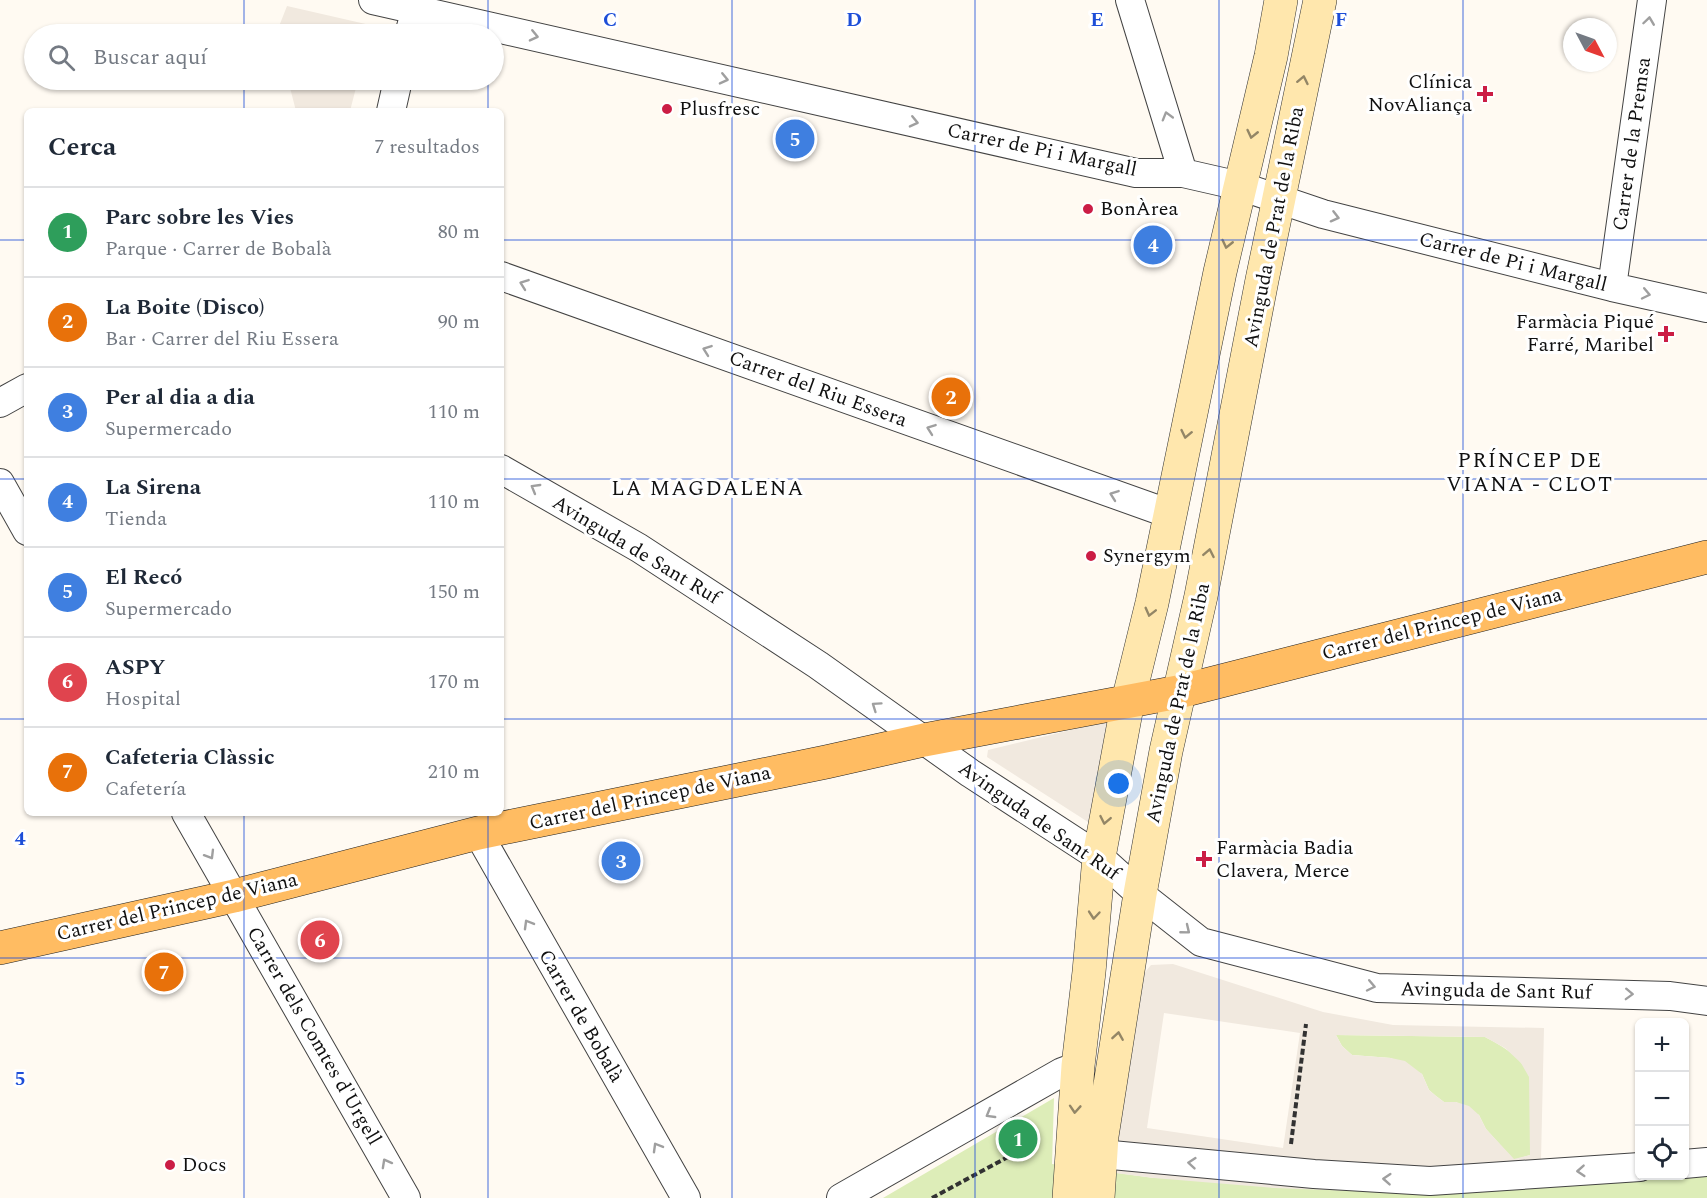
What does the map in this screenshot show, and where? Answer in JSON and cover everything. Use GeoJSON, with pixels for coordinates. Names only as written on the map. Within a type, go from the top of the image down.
{"type":"FeatureCollection","features":[{"type":"Feature","properties":{"kind":"main road","name":"Avinguda de Prat de la Riba"},"geometry":{"type":"LineString","coordinates":[[1069,1198],[1078,1066],[1089,972],[1098,857],[1128,701],[1152,603],[1240,186],[1271,56],[1281,0]]}},
{"type":"Feature","properties":{"kind":"main road","name":"Avinguda de Prat de la Riba"},"geometry":{"type":"LineString","coordinates":[[1098,1198],[1102,1136],[1140,894],[1178,692],[1201,596],[1320,0]]}},
{"type":"Feature","properties":{"kind":"main road","name":"Carrer del Princep de Viana"},"geometry":{"type":"LineString","coordinates":[[0,948],[234,896],[478,833],[924,740],[1178,692],[1707,556]]}},
{"type":"Feature","properties":{"kind":"street","name":"Carrer de Pi i Margall"},"geometry":{"type":"LineString","coordinates":[[373,0],[473,24]]}},
{"type":"Feature","properties":{"kind":"street"},"geometry":{"type":"LineString","coordinates":[[1131,0],[1183,173]]}},
{"type":"Feature","properties":{"kind":"street","name":"Carrer de la Premsa"},"geometry":{"type":"LineString","coordinates":[[1612,287],[1652,0]]}},
{"type":"Feature","properties":{"kind":"street","name":"Carrer de Pi i Margall"},"geometry":{"type":"LineString","coordinates":[[504,31],[1136,173],[1183,173],[1240,186],[1323,214],[1612,287],[1707,308]]}},
{"type":"Feature","properties":{"kind":"street"},"geometry":{"type":"LineString","coordinates":[[392,108],[396,90]]}},
{"type":"Feature","properties":{"kind":"street","name":"Carrer del Riu Essera"},"geometry":{"type":"LineString","coordinates":[[504,277],[1170,514]]}},
{"type":"Feature","properties":{"kind":"street"},"geometry":{"type":"LineString","coordinates":[[0,403],[24,390]]}},
{"type":"Feature","properties":{"kind":"street","name":"Avinguda de Sant Ruf"},"geometry":{"type":"LineString","coordinates":[[504,471],[639,548],[818,665],[970,773],[1098,857],[1140,894],[1201,942],[1377,988],[1670,996],[1707,1002]]}},
{"type":"Feature","properties":{"kind":"street"},"geometry":{"type":"LineString","coordinates":[[0,483],[24,526]]}},
{"type":"Feature","properties":{"kind":"street","name":"Carrer dels Comtes d'Urgell"},"geometry":{"type":"LineString","coordinates":[[188,816],[406,1198]]}},
{"type":"Feature","properties":{"kind":"street","name":"Carrer de Bobalà"},"geometry":{"type":"LineString","coordinates":[[478,833],[686,1198]]}},
{"type":"Feature","properties":{"kind":"street"},"geometry":{"type":"LineString","coordinates":[[841,1198],[1062,1072],[1078,1066]]}},
{"type":"Feature","properties":{"kind":"street"},"geometry":{"type":"LineString","coordinates":[[1101,1154],[1287,1172],[1430,1181],[1635,1167]]}},
{"type":"Feature","properties":{"kind":"street"},"geometry":{"type":"LineString","coordinates":[[1689,1164],[1707,1162]]}},
{"type":"Feature","properties":{"kind":"path"},"geometry":{"type":"LineString","coordinates":[[1287,1172],[1306,1024]]}},
{"type":"Feature","properties":{"kind":"path"},"geometry":{"type":"LineString","coordinates":[[932,1198],[1030,1145]]}},
{"type":"Feature","properties":{"kind":"green space"},"geometry":{"type":"Polygon","coordinates":[[[1336,1035],[1485,1037],[1498,1044],[1522,1063],[1529,1076],[1532,1103],[1530,1155],[1514,1160],[1486,1129],[1479,1115],[1456,1102],[1444,1102],[1429,1090],[1422,1074],[1391,1058],[1352,1055],[1342,1046],[1336,1035]]]}},
{"type":"Feature","properties":{"kind":"green space"},"geometry":{"type":"Polygon","coordinates":[[[1054,1098],[1052,1164],[1154,1178],[1543,1185],[1635,1179],[1689,1180],[1689,1175],[1707,1172],[1707,1198],[883,1198],[1054,1098]]]}},
{"type":"Feature","properties":{"kind":"shaded area"},"geometry":{"type":"Polygon","coordinates":[[[287,6],[366,24],[280,24],[287,6]]]}},
{"type":"Feature","properties":{"kind":"shaded area"},"geometry":{"type":"Polygon","coordinates":[[[291,90],[355,90],[351,108],[295,108],[291,90]]]}},
{"type":"Feature","properties":{"kind":"shaded area"},"geometry":{"type":"Polygon","coordinates":[[[1108,721],[1093,820],[1088,822],[987,757],[988,750],[1108,721]]]}},
{"type":"Feature","properties":{"kind":"shaded area"},"geometry":{"type":"Polygon","coordinates":[[[1173,964],[1323,1012],[1393,1025],[1544,1028],[1541,1160],[1381,1192],[1274,1188],[1115,1173],[1135,984],[1151,965],[1173,964]],[[1164,1013],[1147,1128],[1283,1148],[1300,1033],[1164,1013]],[[1336,1035],[1342,1046],[1352,1055],[1405,1061],[1422,1074],[1429,1090],[1444,1102],[1456,1102],[1469,1106],[1479,1115],[1486,1129],[1514,1159],[1530,1155],[1529,1077],[1521,1063],[1505,1048],[1485,1037],[1336,1035]]]}},
{"type":"Feature","properties":{"kind":"place","name":"Clínica NovAliança"},"geometry":{"type":"Point","coordinates":[1485,94]}},
{"type":"Feature","properties":{"kind":"place","name":"Plusfresc"},"geometry":{"type":"Point","coordinates":[667,109]}},
{"type":"Feature","properties":{"kind":"place","name":"El Recó"},"geometry":{"type":"Point","coordinates":[795,139]}},
{"type":"Feature","properties":{"kind":"place","name":"BonÀrea"},"geometry":{"type":"Point","coordinates":[1088,209]}},
{"type":"Feature","properties":{"kind":"place","name":"La Sirena"},"geometry":{"type":"Point","coordinates":[1153,245]}},
{"type":"Feature","properties":{"kind":"place","name":"Farmàcia Piqué Farré, Maribel"},"geometry":{"type":"Point","coordinates":[1666,334]}},
{"type":"Feature","properties":{"kind":"place","name":"La Boite (Disco)"},"geometry":{"type":"Point","coordinates":[951,397]}},
{"type":"Feature","properties":{"kind":"place","name":"Synergym"},"geometry":{"type":"Point","coordinates":[1091,556]}},
{"type":"Feature","properties":{"kind":"place","name":"Farmàcia Badia Clavera, Merce"},"geometry":{"type":"Point","coordinates":[1204,859]}},
{"type":"Feature","properties":{"kind":"place","name":"Per al dia a dia"},"geometry":{"type":"Point","coordinates":[621,861]}},
{"type":"Feature","properties":{"kind":"place","name":"ASPY"},"geometry":{"type":"Point","coordinates":[320,940]}},
{"type":"Feature","properties":{"kind":"place","name":"Cafeteria Clàssic"},"geometry":{"type":"Point","coordinates":[164,972]}},
{"type":"Feature","properties":{"kind":"place","name":"Parc sobre les Vies"},"geometry":{"type":"Point","coordinates":[1018,1139]}},
{"type":"Feature","properties":{"kind":"place","name":"Docs"},"geometry":{"type":"Point","coordinates":[170,1165]}},
{"type":"Feature","properties":{"kind":"district","name":"PRÍNCEP DE VIANA - CLOT"},"geometry":{"type":"Point","coordinates":[1530,473]}},
{"type":"Feature","properties":{"kind":"district","name":"LA MAGDALENA"},"geometry":{"type":"Point","coordinates":[708,489]}}]}
